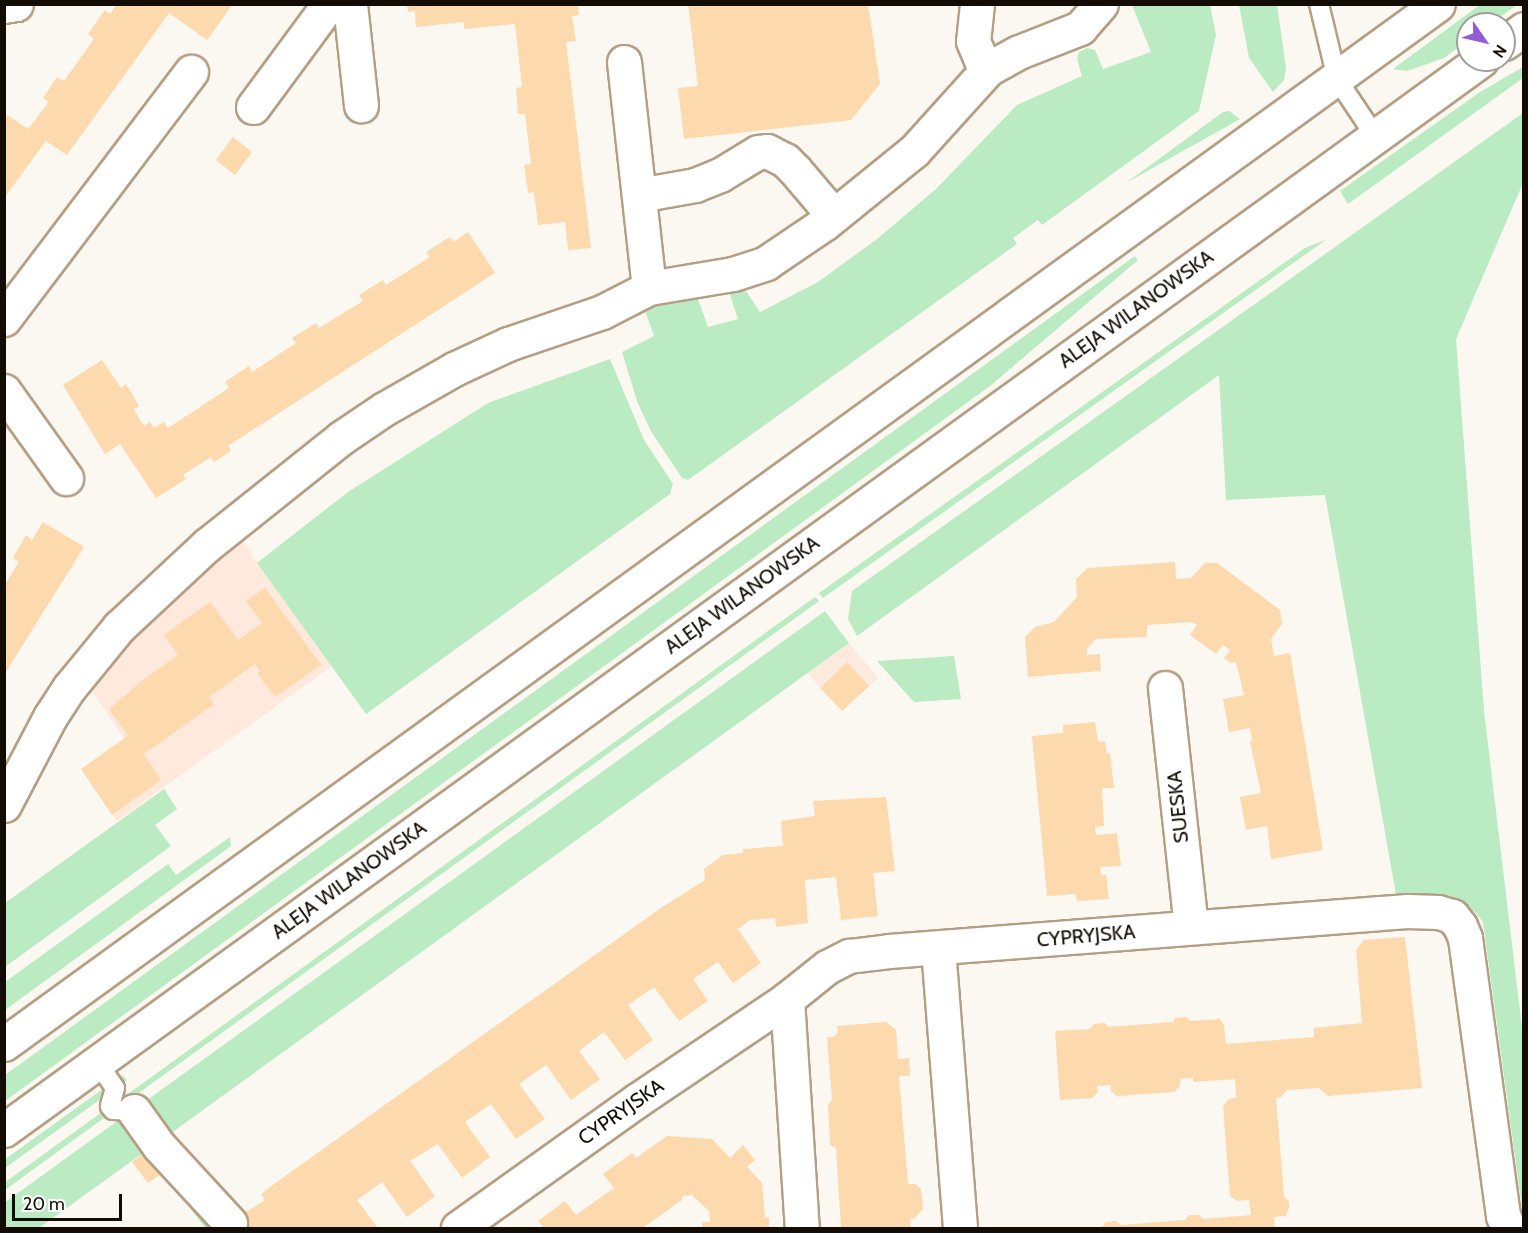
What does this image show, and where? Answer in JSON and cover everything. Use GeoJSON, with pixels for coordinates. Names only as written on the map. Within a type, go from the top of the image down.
{"type":"FeatureCollection","features":[{"type":"Feature","properties":{"kind":"street"},"geometry":{"type":"LineString","coordinates":[[4,6],[16,4]]}},
{"type":"Feature","properties":{"kind":"street"},"geometry":{"type":"LineString","coordinates":[[253,107],[329,4]]}},
{"type":"Feature","properties":{"kind":"street"},"geometry":{"type":"LineString","coordinates":[[350,4],[361,105]]}},
{"type":"Feature","properties":{"kind":"street"},"geometry":{"type":"LineString","coordinates":[[977,4],[973,41],[981,60],[988,69]]}},
{"type":"Feature","properties":{"kind":"street"},"geometry":{"type":"LineString","coordinates":[[4,805],[50,717],[94,656],[144,603],[225,531],[341,438],[394,403],[480,357],[602,312],[649,288],[744,272],[790,249],[914,151],[988,69],[1019,52],[1080,28],[1101,4]]}},
{"type":"Feature","properties":{"kind":"street"},"geometry":{"type":"LineString","coordinates":[[4,1044],[1438,4]]}},
{"type":"Feature","properties":{"kind":"street"},"geometry":{"type":"LineString","coordinates":[[624,63],[649,288]]}},
{"type":"Feature","properties":{"kind":"street"},"geometry":{"type":"LineString","coordinates":[[4,319],[192,72]]}},
{"type":"Feature","properties":{"kind":"street","name":"ALEJA WILANOWSKA"},"geometry":{"type":"LineString","coordinates":[[4,1130],[1464,72]]}},
{"type":"Feature","properties":{"kind":"street"},"geometry":{"type":"LineString","coordinates":[[639,195],[695,185],[720,175],[758,152],[767,151],[785,160],[834,216]]}},
{"type":"Feature","properties":{"kind":"street"},"geometry":{"type":"LineString","coordinates":[[4,391],[66,478]]}},
{"type":"Feature","properties":{"kind":"street","name":"SUESKA"},"geometry":{"type":"LineString","coordinates":[[1164,688],[1191,927]]}},
{"type":"Feature","properties":{"kind":"street","name":"CYPRYJSKA"},"geometry":{"type":"LineString","coordinates":[[458,1228],[636,1101],[787,999],[827,968],[849,957],[1191,927],[1400,912],[1438,912],[1452,916],[1460,926],[1465,938],[1503,1216],[1509,1228]]}},
{"type":"Feature","properties":{"kind":"street"},"geometry":{"type":"LineString","coordinates":[[938,948],[960,1228]]}},
{"type":"Feature","properties":{"kind":"street"},"geometry":{"type":"LineString","coordinates":[[787,999],[802,1228]]}},
{"type":"Feature","properties":{"kind":"street"},"geometry":{"type":"LineString","coordinates":[[134,1111],[159,1146],[230,1223]]}},
{"type":"Feature","properties":{"kind":"lane"},"geometry":{"type":"LineString","coordinates":[[1319,4],[1337,79],[1375,136]]}},
{"type":"Feature","properties":{"kind":"lane"},"geometry":{"type":"LineString","coordinates":[[98,1063],[115,1088],[110,1106],[113,1110],[134,1111]]}},
{"type":"Feature","properties":{"kind":"shaded area"},"geometry":{"type":"Polygon","coordinates":[[[241,539],[332,666],[117,821],[81,769],[124,739],[90,688],[120,650],[166,602],[241,539]]]}},
{"type":"Feature","properties":{"kind":"shaded area"},"geometry":{"type":"Polygon","coordinates":[[[849,643],[878,678],[842,711],[807,673],[849,643]]]}},
{"type":"Feature","properties":{"kind":"green space"},"geometry":{"type":"Polygon","coordinates":[[[1481,4],[1517,5],[1507,12],[1470,12],[1481,4]]]}},
{"type":"Feature","properties":{"kind":"green space"},"geometry":{"type":"Polygon","coordinates":[[[1132,5],[1210,5],[1216,35],[1199,111],[1042,225],[1038,220],[1013,238],[1017,244],[688,480],[682,478],[652,433],[638,404],[622,352],[654,336],[645,311],[668,302],[698,299],[708,327],[738,319],[729,292],[744,288],[760,312],[818,282],[877,239],[936,189],[1017,105],[1082,76],[1077,59],[1079,52],[1087,48],[1095,50],[1103,69],[1151,52],[1132,5]]]}},
{"type":"Feature","properties":{"kind":"green space"},"geometry":{"type":"Polygon","coordinates":[[[1239,5],[1277,5],[1286,68],[1284,80],[1273,92],[1249,58],[1239,5]]]}},
{"type":"Feature","properties":{"kind":"green space"},"geometry":{"type":"Polygon","coordinates":[[[1456,22],[1456,49],[1444,58],[1407,71],[1393,69],[1456,22]]]}},
{"type":"Feature","properties":{"kind":"green space"},"geometry":{"type":"Polygon","coordinates":[[[1523,67],[1523,78],[1348,204],[1340,191],[1480,92],[1523,67]]]}},
{"type":"Feature","properties":{"kind":"green space"},"geometry":{"type":"Polygon","coordinates":[[[1229,111],[1240,119],[1126,183],[1223,112],[1229,111]]]}},
{"type":"Feature","properties":{"kind":"green space"},"geometry":{"type":"Polygon","coordinates":[[[1523,113],[1523,183],[1456,339],[1484,711],[1523,1036],[1523,1215],[1483,922],[1475,912],[1463,904],[1448,899],[1397,900],[1325,495],[1226,500],[1219,375],[857,636],[848,619],[852,591],[1523,113]]]}},
{"type":"Feature","properties":{"kind":"green space"},"geometry":{"type":"Polygon","coordinates":[[[1327,239],[823,598],[819,593],[1305,248],[1327,239]]]}},
{"type":"Feature","properties":{"kind":"green space"},"geometry":{"type":"Polygon","coordinates":[[[1135,256],[1138,260],[990,386],[5,1101],[5,1075],[1135,256]]]}},
{"type":"Feature","properties":{"kind":"green space"},"geometry":{"type":"Polygon","coordinates":[[[610,359],[644,440],[673,484],[670,494],[366,714],[257,563],[348,492],[488,403],[610,359]]]}},
{"type":"Feature","properties":{"kind":"green space"},"geometry":{"type":"Polygon","coordinates":[[[815,597],[819,601],[129,1100],[125,1096],[815,597]]]}},
{"type":"Feature","properties":{"kind":"green space"},"geometry":{"type":"Polygon","coordinates":[[[825,611],[849,643],[167,1136],[143,1103],[825,611]]]}},
{"type":"Feature","properties":{"kind":"green space"},"geometry":{"type":"Polygon","coordinates":[[[954,656],[961,699],[914,702],[877,661],[954,656]]]}},
{"type":"Feature","properties":{"kind":"green space"},"geometry":{"type":"Polygon","coordinates":[[[164,789],[177,809],[155,825],[171,846],[5,967],[5,903],[164,789]]]}},
{"type":"Feature","properties":{"kind":"green space"},"geometry":{"type":"Polygon","coordinates":[[[230,837],[231,846],[5,1010],[5,982],[168,864],[176,875],[230,837]]]}},
{"type":"Feature","properties":{"kind":"green space"},"geometry":{"type":"Polygon","coordinates":[[[122,1075],[127,1080],[5,1168],[4,1160],[122,1075]]]}},
{"type":"Feature","properties":{"kind":"green space"},"geometry":{"type":"Polygon","coordinates":[[[120,1099],[123,1104],[5,1190],[4,1183],[120,1099]]]}},
{"type":"Feature","properties":{"kind":"green space"},"geometry":{"type":"Polygon","coordinates":[[[123,1117],[216,1228],[205,1228],[147,1150],[39,1228],[5,1228],[4,1203],[123,1117]]]}},
{"type":"Feature","properties":{"kind":"building"},"geometry":{"type":"Polygon","coordinates":[[[117,4],[233,4],[207,40],[169,13],[67,155],[46,141],[4,198],[4,119],[7,115],[28,129],[49,102],[43,98],[57,77],[64,81],[94,39],[88,34],[105,10],[110,14],[117,4]]]}},
{"type":"Feature","properties":{"kind":"building"},"geometry":{"type":"Polygon","coordinates":[[[407,4],[578,4],[579,15],[572,16],[576,41],[566,42],[591,248],[568,250],[565,222],[538,225],[534,192],[528,193],[524,165],[531,164],[525,114],[518,114],[516,88],[522,87],[515,24],[464,29],[464,22],[416,27],[415,11],[408,12],[407,4]]]}},
{"type":"Feature","properties":{"kind":"building"},"geometry":{"type":"Polygon","coordinates":[[[688,4],[868,4],[880,84],[851,120],[684,139],[678,88],[698,86],[688,4]]]}},
{"type":"Feature","properties":{"kind":"building"},"geometry":{"type":"Polygon","coordinates":[[[233,137],[252,152],[235,175],[216,160],[233,137]]]}},
{"type":"Feature","properties":{"kind":"building"},"geometry":{"type":"Polygon","coordinates":[[[468,232],[495,273],[228,446],[231,451],[214,462],[211,457],[183,475],[186,479],[156,498],[120,444],[105,454],[63,385],[102,360],[121,388],[126,384],[139,406],[134,410],[144,426],[150,422],[154,428],[164,422],[168,428],[229,388],[225,382],[249,366],[252,372],[296,343],[292,338],[316,323],[319,328],[363,301],[359,295],[383,280],[386,285],[430,257],[426,252],[450,237],[453,242],[468,232]]]}},
{"type":"Feature","properties":{"kind":"building"},"geometry":{"type":"Polygon","coordinates":[[[43,522],[84,547],[4,675],[4,586],[19,562],[13,558],[26,535],[32,540],[43,522]]]}},
{"type":"Feature","properties":{"kind":"building"},"geometry":{"type":"Polygon","coordinates":[[[1175,562],[1176,579],[1191,578],[1205,563],[1217,563],[1280,610],[1282,624],[1271,639],[1274,656],[1290,653],[1323,850],[1271,859],[1267,826],[1246,830],[1240,797],[1261,793],[1250,742],[1252,741],[1250,728],[1229,732],[1223,699],[1244,695],[1236,662],[1231,663],[1224,658],[1230,650],[1223,645],[1216,654],[1190,635],[1197,625],[1191,622],[1147,625],[1147,637],[1096,639],[1087,649],[1087,655],[1100,654],[1101,671],[1028,677],[1025,637],[1035,627],[1054,622],[1077,597],[1076,579],[1088,568],[1175,562]]]}},
{"type":"Feature","properties":{"kind":"building"},"geometry":{"type":"Polygon","coordinates":[[[265,588],[321,665],[275,697],[257,673],[260,671],[255,664],[209,697],[214,704],[144,754],[161,780],[112,815],[81,769],[128,736],[109,709],[143,680],[178,655],[164,635],[210,602],[238,640],[262,623],[246,601],[265,588]]]}},
{"type":"Feature","properties":{"kind":"building"},"geometry":{"type":"Polygon","coordinates":[[[847,662],[869,686],[842,711],[820,688],[847,662]]]}},
{"type":"Feature","properties":{"kind":"building"},"geometry":{"type":"Polygon","coordinates":[[[1095,722],[1098,742],[1105,741],[1107,754],[1110,753],[1114,788],[1102,788],[1104,826],[1095,827],[1096,835],[1117,833],[1121,866],[1100,867],[1101,875],[1106,875],[1109,899],[1077,901],[1076,894],[1047,896],[1032,736],[1063,733],[1063,725],[1095,722]]]}},
{"type":"Feature","properties":{"kind":"building"},"geometry":{"type":"Polygon","coordinates":[[[886,797],[895,871],[873,873],[878,916],[841,920],[836,877],[805,880],[808,923],[776,927],[775,918],[750,920],[738,929],[761,963],[733,983],[718,962],[693,979],[708,1001],[679,1021],[654,987],[628,1005],[653,1040],[625,1060],[604,1032],[579,1051],[600,1079],[571,1100],[546,1065],[519,1084],[545,1119],[516,1139],[491,1104],[465,1122],[490,1157],[462,1178],[438,1144],[410,1161],[435,1196],[407,1217],[382,1182],[357,1200],[378,1228],[222,1228],[265,1200],[261,1194],[281,1179],[661,908],[705,880],[704,869],[723,855],[743,853],[743,849],[783,846],[781,821],[815,816],[813,801],[886,797]]]}},
{"type":"Feature","properties":{"kind":"building"},"geometry":{"type":"Polygon","coordinates":[[[1405,937],[1422,1088],[1328,1096],[1319,1088],[1287,1090],[1281,1097],[1276,1098],[1284,1196],[1289,1202],[1289,1207],[1286,1216],[1274,1217],[1275,1228],[1101,1228],[1106,1222],[1116,1221],[1121,1225],[1185,1220],[1189,1215],[1199,1215],[1203,1219],[1251,1215],[1249,1200],[1237,1201],[1230,1196],[1223,1106],[1229,1099],[1236,1098],[1235,1079],[1193,1082],[1193,1078],[1180,1079],[1180,1086],[1174,1092],[1117,1096],[1111,1091],[1111,1085],[1097,1086],[1098,1092],[1092,1098],[1060,1100],[1055,1031],[1090,1029],[1094,1024],[1105,1023],[1108,1027],[1173,1022],[1175,1018],[1187,1017],[1190,1021],[1220,1019],[1224,1025],[1226,1044],[1314,1037],[1314,1028],[1362,1023],[1356,950],[1364,940],[1405,937]]]}},
{"type":"Feature","properties":{"kind":"building"},"geometry":{"type":"Polygon","coordinates":[[[886,1022],[896,1030],[898,1059],[909,1058],[910,1076],[899,1076],[908,1184],[915,1184],[921,1189],[923,1209],[914,1219],[910,1219],[911,1228],[841,1228],[836,1148],[830,1145],[828,1105],[832,1100],[827,1037],[834,1037],[838,1032],[837,1026],[886,1022]]]}},
{"type":"Feature","properties":{"kind":"building"},"geometry":{"type":"Polygon","coordinates":[[[667,1136],[712,1139],[730,1158],[743,1145],[755,1160],[747,1167],[762,1183],[765,1218],[769,1217],[769,1228],[702,1228],[702,1222],[710,1222],[709,1211],[692,1195],[682,1196],[682,1200],[644,1227],[646,1228],[544,1228],[538,1221],[565,1201],[576,1215],[614,1188],[603,1174],[632,1153],[636,1158],[667,1136]]]}},
{"type":"Feature","properties":{"kind":"building"},"geometry":{"type":"Polygon","coordinates":[[[147,1150],[164,1172],[148,1183],[132,1162],[147,1150]]]}}]}
